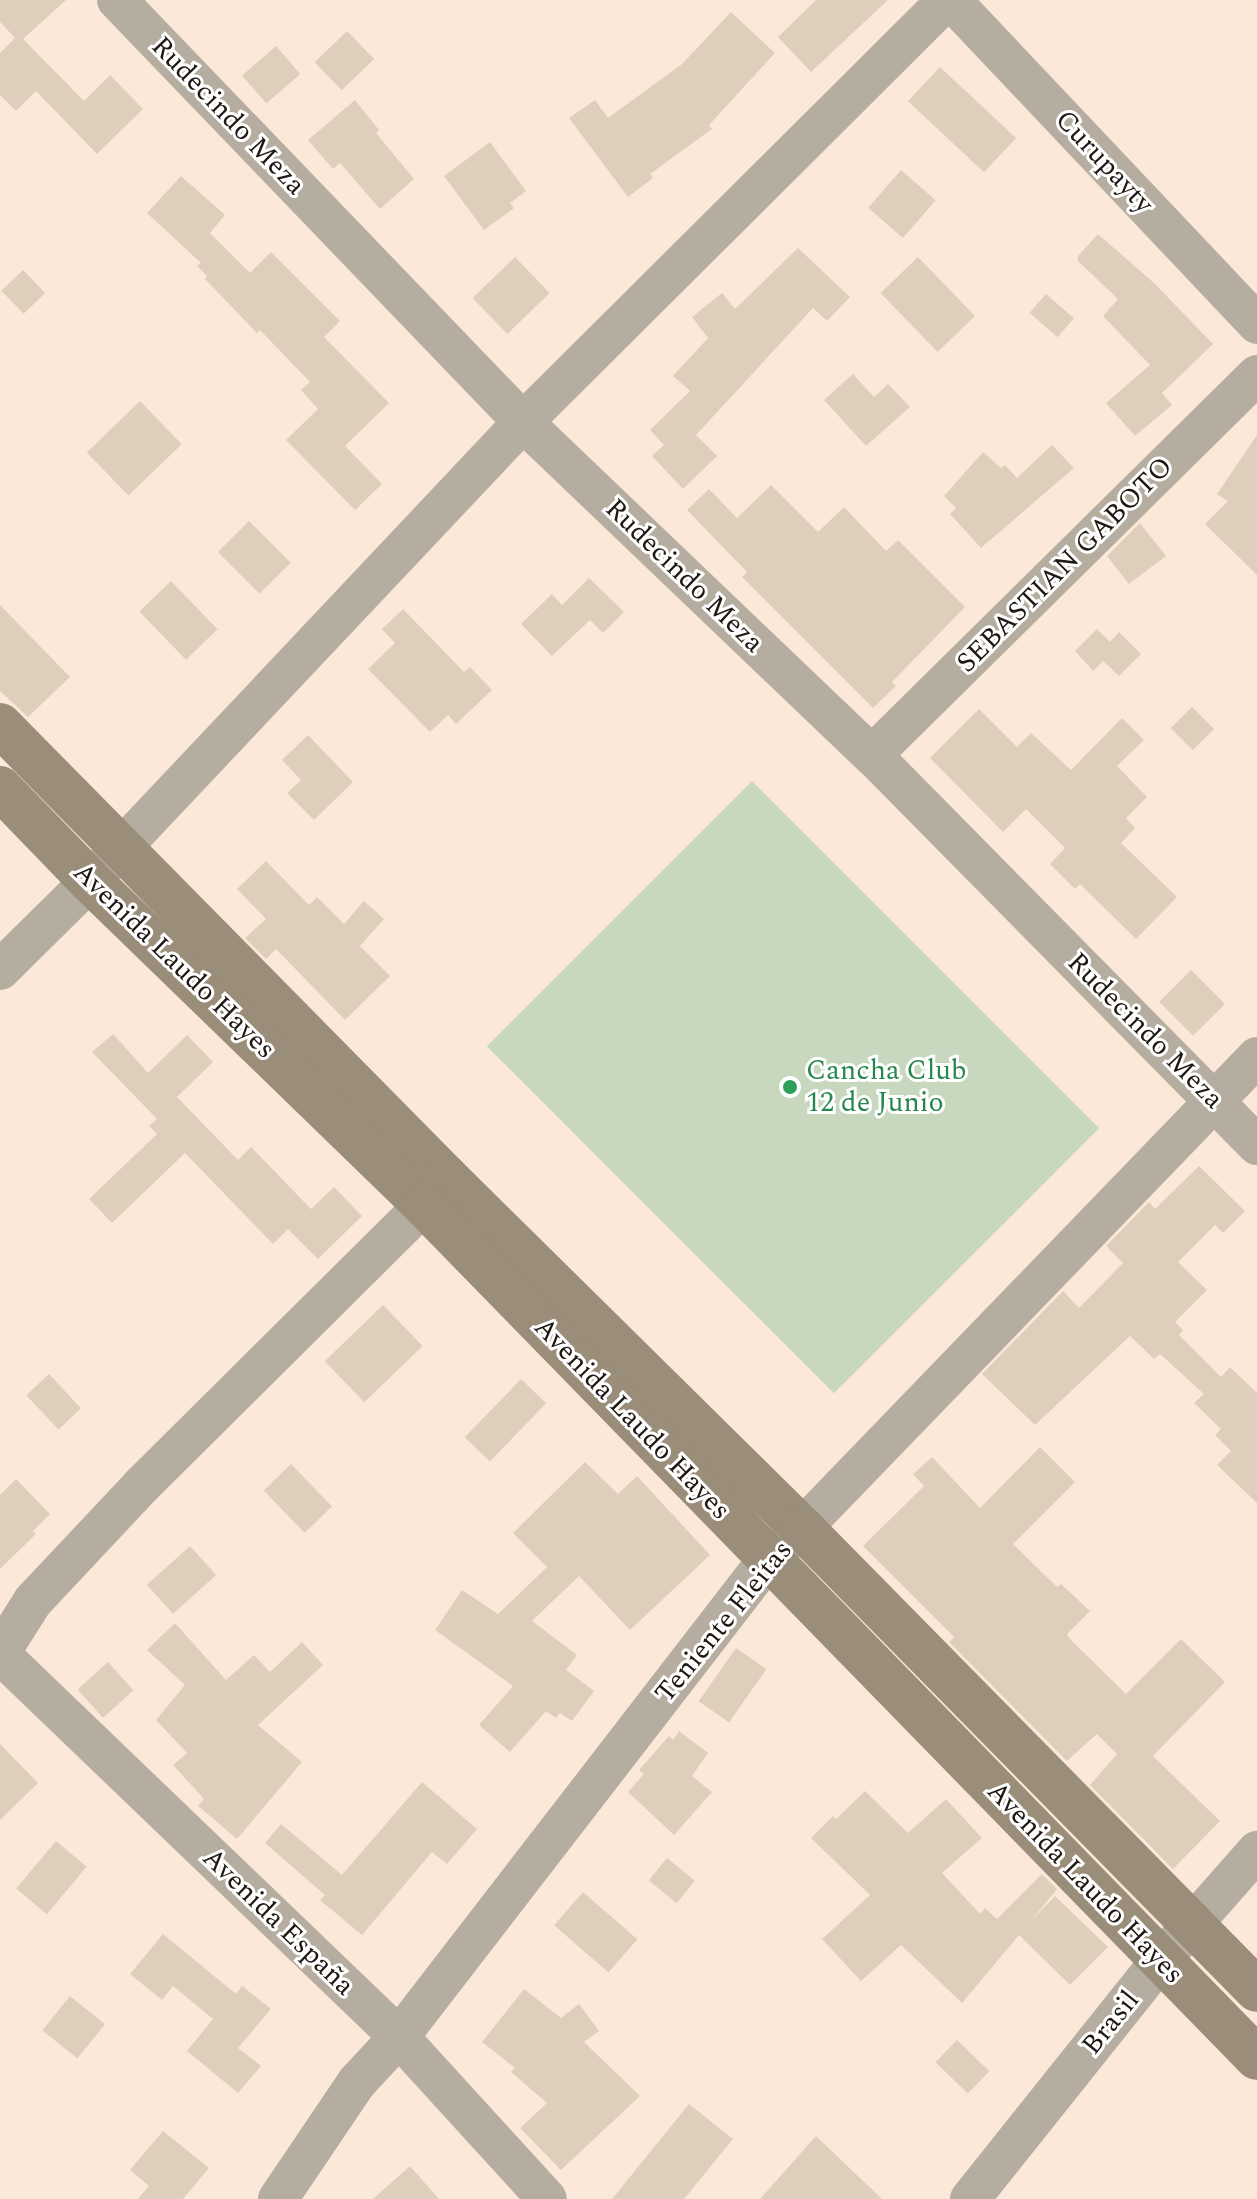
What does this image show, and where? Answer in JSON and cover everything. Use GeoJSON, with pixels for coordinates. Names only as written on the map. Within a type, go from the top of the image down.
{"type":"FeatureCollection","features":[{"type":"Feature","properties":{"kind":"street","name":"Rudecindo Meza"},"geometry":{"type":"LineString","coordinates":[[117,0],[523,422],[872,755],[1257,1145]]}},
{"type":"Feature","properties":{"kind":"street"},"geometry":{"type":"LineString","coordinates":[[0,970],[90,881],[523,422],[949,0]]}},
{"type":"Feature","properties":{"kind":"street","name":"Curupayty"},"geometry":{"type":"LineString","coordinates":[[949,0],[1257,324]]}},
{"type":"Feature","properties":{"kind":"street","name":"SEBASTIAN GABOTO"},"geometry":{"type":"LineString","coordinates":[[872,755],[1257,375]]}},
{"type":"Feature","properties":{"kind":"street","name":"Avenida Laudo Hayes"},"geometry":{"type":"LineString","coordinates":[[0,725],[120,847],[768,1559],[1257,2058]]}},
{"type":"Feature","properties":{"kind":"street","name":"Avenida Laudo Hayes"},"geometry":{"type":"LineString","coordinates":[[0,788],[90,881],[435,1191],[802,1528],[1257,1990]]}},
{"type":"Feature","properties":{"kind":"street","name":"Teniente Fleitas"},"geometry":{"type":"LineString","coordinates":[[278,2199],[357,2082],[399,2037],[768,1559],[802,1528],[1257,1057]]}},
{"type":"Feature","properties":{"kind":"street"},"geometry":{"type":"LineString","coordinates":[[0,1654],[33,1601],[141,1486],[435,1191]]}},
{"type":"Feature","properties":{"kind":"street","name":"Avenida España"},"geometry":{"type":"LineString","coordinates":[[0,1654],[399,2037],[547,2199]]}},
{"type":"Feature","properties":{"kind":"street","name":"Brasil"},"geometry":{"type":"LineString","coordinates":[[970,2199],[1160,1961],[1257,1851]]}},
{"type":"Feature","properties":{"kind":"green space","name":"Cancha Club 12 de Junio"},"geometry":{"type":"Polygon","coordinates":[[[752,781],[1099,1128],[834,1393],[487,1046],[752,781]]]}},
{"type":"Feature","properties":{"kind":"building"},"geometry":{"type":"Polygon","coordinates":[[[0,0],[66,0],[23,39],[84,101],[110,75],[143,109],[97,154],[36,91],[16,111],[0,95],[0,53],[15,38],[0,22],[0,0]]]}},
{"type":"Feature","properties":{"kind":"building"},"geometry":{"type":"Polygon","coordinates":[[[816,0],[888,0],[811,72],[778,37],[816,0]]]}},
{"type":"Feature","properties":{"kind":"building"},"geometry":{"type":"Polygon","coordinates":[[[731,12],[775,53],[709,125],[712,129],[650,174],[653,178],[628,197],[569,118],[595,100],[608,118],[682,64],[731,12]]]}},
{"type":"Feature","properties":{"kind":"building"},"geometry":{"type":"Polygon","coordinates":[[[347,31],[374,59],[342,90],[315,62],[347,31]]]}},
{"type":"Feature","properties":{"kind":"building"},"geometry":{"type":"Polygon","coordinates":[[[276,46],[300,74],[266,103],[242,76],[276,46]]]}},
{"type":"Feature","properties":{"kind":"building"},"geometry":{"type":"Polygon","coordinates":[[[940,67],[1016,138],[984,172],[908,101],[940,67]]]}},
{"type":"Feature","properties":{"kind":"building"},"geometry":{"type":"Polygon","coordinates":[[[355,100],[379,130],[376,133],[414,179],[380,209],[340,163],[333,169],[308,140],[355,100]]]}},
{"type":"Feature","properties":{"kind":"building"},"geometry":{"type":"Polygon","coordinates":[[[490,142],[526,191],[510,203],[514,208],[484,230],[444,176],[490,142]]]}},
{"type":"Feature","properties":{"kind":"building"},"geometry":{"type":"Polygon","coordinates":[[[901,170],[936,200],[903,238],[868,208],[901,170]]]}},
{"type":"Feature","properties":{"kind":"building"},"geometry":{"type":"Polygon","coordinates":[[[181,176],[225,215],[210,233],[250,273],[271,252],[340,321],[324,337],[389,403],[345,446],[382,484],[355,510],[286,440],[318,409],[301,390],[310,382],[205,279],[207,276],[197,266],[201,263],[147,213],[181,176]]]}},
{"type":"Feature","properties":{"kind":"building"},"geometry":{"type":"Polygon","coordinates":[[[1098,234],[1155,284],[1213,344],[1162,393],[1172,405],[1135,436],[1106,403],[1150,365],[1103,316],[1118,299],[1078,261],[1078,256],[1098,234]]]}},
{"type":"Feature","properties":{"kind":"building"},"geometry":{"type":"Polygon","coordinates":[[[798,248],[850,297],[827,321],[813,308],[696,435],[717,456],[683,489],[652,456],[664,445],[650,430],[690,391],[673,376],[708,338],[692,317],[722,293],[735,309],[798,248]]]}},
{"type":"Feature","properties":{"kind":"building"},"geometry":{"type":"Polygon","coordinates":[[[515,257],[550,293],[507,334],[473,298],[515,257]]]}},
{"type":"Feature","properties":{"kind":"building"},"geometry":{"type":"Polygon","coordinates":[[[918,257],[975,316],[938,352],[881,293],[918,257]]]}},
{"type":"Feature","properties":{"kind":"building"},"geometry":{"type":"Polygon","coordinates":[[[23,270],[45,293],[24,314],[1,291],[23,270]]]}},
{"type":"Feature","properties":{"kind":"building"},"geometry":{"type":"Polygon","coordinates":[[[1046,294],[1074,318],[1058,337],[1030,313],[1046,294]]]}},
{"type":"Feature","properties":{"kind":"building"},"geometry":{"type":"Polygon","coordinates":[[[853,374],[874,397],[888,384],[910,407],[866,446],[824,400],[853,374]]]}},
{"type":"Feature","properties":{"kind":"building"},"geometry":{"type":"Polygon","coordinates":[[[140,401],[182,444],[128,496],[87,452],[140,401]]]}},
{"type":"Feature","properties":{"kind":"building"},"geometry":{"type":"Polygon","coordinates":[[[1257,435],[1257,575],[1205,524],[1228,501],[1217,494],[1257,435]]]}},
{"type":"Feature","properties":{"kind":"building"},"geometry":{"type":"Polygon","coordinates":[[[1052,445],[1074,468],[981,548],[950,514],[956,508],[944,496],[983,452],[1001,468],[1005,465],[1017,478],[1052,445]]]}},
{"type":"Feature","properties":{"kind":"building"},"geometry":{"type":"Polygon","coordinates":[[[771,485],[818,532],[844,507],[886,551],[898,540],[965,607],[892,682],[896,686],[873,708],[742,577],[747,572],[687,510],[709,489],[737,518],[771,485]]]}},
{"type":"Feature","properties":{"kind":"building"},"geometry":{"type":"Polygon","coordinates":[[[249,521],[291,563],[260,594],[218,552],[249,521]]]}},
{"type":"Feature","properties":{"kind":"building"},"geometry":{"type":"Polygon","coordinates":[[[1140,523],[1166,556],[1129,584],[1107,556],[1140,523]]]}},
{"type":"Feature","properties":{"kind":"building"},"geometry":{"type":"Polygon","coordinates":[[[589,578],[624,612],[603,633],[590,620],[552,656],[521,624],[552,594],[562,605],[589,578]]]}},
{"type":"Feature","properties":{"kind":"building"},"geometry":{"type":"Polygon","coordinates":[[[171,581],[218,629],[186,660],[139,612],[171,581]]]}},
{"type":"Feature","properties":{"kind":"building"},"geometry":{"type":"Polygon","coordinates":[[[0,605],[70,677],[28,717],[0,691],[0,605]]]}},
{"type":"Feature","properties":{"kind":"building"},"geometry":{"type":"Polygon","coordinates":[[[403,609],[464,672],[470,667],[492,690],[456,724],[448,715],[430,732],[368,669],[395,643],[382,629],[403,609]]]}},
{"type":"Feature","properties":{"kind":"building"},"geometry":{"type":"Polygon","coordinates":[[[1097,629],[1110,642],[1119,632],[1141,654],[1119,676],[1103,661],[1093,671],[1075,651],[1097,629]]]}},
{"type":"Feature","properties":{"kind":"building"},"geometry":{"type":"Polygon","coordinates":[[[1192,707],[1214,729],[1193,750],[1171,728],[1192,707]]]}},
{"type":"Feature","properties":{"kind":"building"},"geometry":{"type":"Polygon","coordinates":[[[979,709],[1017,747],[1031,733],[1071,770],[1122,718],[1144,740],[1117,766],[1147,797],[1126,818],[1135,828],[1121,843],[1177,897],[1136,939],[1080,884],[1075,889],[1050,864],[1065,848],[1026,809],[1003,832],[930,758],[979,709]]]}},
{"type":"Feature","properties":{"kind":"building"},"geometry":{"type":"Polygon","coordinates":[[[308,735],[353,782],[314,820],[287,793],[301,780],[282,760],[308,735]]]}},
{"type":"Feature","properties":{"kind":"building"},"geometry":{"type":"Polygon","coordinates":[[[266,861],[309,905],[317,897],[344,924],[364,901],[384,919],[360,946],[390,976],[345,1020],[276,949],[266,959],[245,938],[266,919],[237,889],[266,861]]]}},
{"type":"Feature","properties":{"kind":"building"},"geometry":{"type":"Polygon","coordinates":[[[1191,970],[1225,1004],[1193,1036],[1159,1002],[1191,970]]]}},
{"type":"Feature","properties":{"kind":"building"},"geometry":{"type":"Polygon","coordinates":[[[113,1034],[148,1073],[187,1035],[213,1062],[177,1097],[238,1160],[251,1147],[311,1209],[334,1187],[362,1216],[318,1259],[288,1229],[273,1244],[185,1153],[112,1223],[89,1199],[157,1134],[149,1126],[157,1119],[92,1052],[113,1034]]]}},
{"type":"Feature","properties":{"kind":"building"},"geometry":{"type":"Polygon","coordinates":[[[1199,1166],[1245,1211],[1223,1233],[1215,1225],[1178,1262],[1207,1290],[1175,1322],[1183,1330],[1179,1335],[1221,1377],[1230,1367],[1257,1393],[1257,1503],[1217,1465],[1231,1451],[1215,1435],[1221,1429],[1194,1403],[1204,1394],[1160,1354],[1154,1359],[1130,1336],[1035,1425],[982,1374],[1063,1291],[1079,1308],[1123,1263],[1106,1246],[1149,1202],[1155,1209],[1199,1166]]]}},
{"type":"Feature","properties":{"kind":"building"},"geometry":{"type":"Polygon","coordinates":[[[383,1305],[423,1346],[364,1402],[325,1361],[383,1305]]]}},
{"type":"Feature","properties":{"kind":"building"},"geometry":{"type":"Polygon","coordinates":[[[49,1374],[81,1408],[58,1430],[26,1395],[49,1374]]]}},
{"type":"Feature","properties":{"kind":"building"},"geometry":{"type":"Polygon","coordinates":[[[521,1379],[546,1403],[490,1462],[465,1437],[521,1379]]]}},
{"type":"Feature","properties":{"kind":"building"},"geometry":{"type":"Polygon","coordinates":[[[1040,1447],[1075,1482],[1013,1544],[1057,1587],[1061,1584],[1090,1611],[1067,1634],[1070,1639],[1126,1694],[1181,1639],[1225,1682],[1153,1756],[1220,1821],[1173,1869],[1090,1785],[1117,1754],[1097,1734],[1067,1761],[949,1642],[954,1637],[863,1546],[924,1486],[913,1474],[932,1457],[980,1508],[1040,1447]]]}},
{"type":"Feature","properties":{"kind":"building"},"geometry":{"type":"Polygon","coordinates":[[[585,1462],[618,1494],[637,1476],[710,1555],[630,1630],[579,1576],[532,1621],[577,1655],[566,1670],[594,1691],[572,1721],[560,1713],[556,1718],[546,1711],[510,1752],[479,1725],[513,1686],[435,1630],[462,1590],[498,1614],[547,1567],[513,1533],[585,1462]]]}},
{"type":"Feature","properties":{"kind":"building"},"geometry":{"type":"Polygon","coordinates":[[[291,1464],[332,1506],[305,1533],[264,1490],[291,1464]]]}},
{"type":"Feature","properties":{"kind":"building"},"geometry":{"type":"Polygon","coordinates":[[[16,1479],[50,1514],[33,1531],[36,1534],[0,1569],[0,1495],[16,1479]]]}},
{"type":"Feature","properties":{"kind":"building"},"geometry":{"type":"Polygon","coordinates":[[[190,1546],[216,1575],[173,1614],[147,1585],[190,1546]]]}},
{"type":"Feature","properties":{"kind":"building"},"geometry":{"type":"Polygon","coordinates":[[[175,1623],[226,1680],[254,1655],[270,1672],[302,1642],[323,1665],[258,1725],[302,1762],[237,1839],[198,1806],[204,1799],[173,1765],[187,1753],[156,1720],[185,1685],[147,1650],[175,1623]]]}},
{"type":"Feature","properties":{"kind":"building"},"geometry":{"type":"Polygon","coordinates":[[[736,1648],[766,1669],[729,1722],[699,1701],[736,1648]]]}},
{"type":"Feature","properties":{"kind":"building"},"geometry":{"type":"Polygon","coordinates":[[[108,1662],[133,1690],[103,1718],[78,1689],[108,1662]]]}},
{"type":"Feature","properties":{"kind":"building"},"geometry":{"type":"Polygon","coordinates":[[[679,1731],[708,1753],[692,1776],[712,1792],[674,1835],[628,1792],[644,1774],[639,1770],[669,1736],[673,1740],[679,1731]]]}},
{"type":"Feature","properties":{"kind":"building"},"geometry":{"type":"Polygon","coordinates":[[[0,1744],[38,1783],[0,1820],[0,1744]]]}},
{"type":"Feature","properties":{"kind":"building"},"geometry":{"type":"Polygon","coordinates":[[[422,1782],[477,1829],[447,1864],[432,1852],[362,1935],[320,1900],[325,1895],[265,1843],[281,1824],[342,1875],[422,1782]]]}},
{"type":"Feature","properties":{"kind":"building"},"geometry":{"type":"Polygon","coordinates":[[[865,1791],[908,1833],[946,1799],[982,1838],[942,1873],[980,1914],[985,1908],[997,1919],[1042,1874],[1057,1889],[1031,1921],[1055,1896],[1108,1947],[1070,1985],[1019,1935],[962,2003],[901,1945],[861,1981],[822,1939],[870,1895],[811,1838],[865,1791]]]}},
{"type":"Feature","properties":{"kind":"building"},"geometry":{"type":"Polygon","coordinates":[[[56,1841],[87,1867],[47,1914],[16,1888],[56,1841]]]}},
{"type":"Feature","properties":{"kind":"building"},"geometry":{"type":"Polygon","coordinates":[[[667,1858],[695,1881],[677,1903],[649,1881],[667,1858]]]}},
{"type":"Feature","properties":{"kind":"building"},"geometry":{"type":"Polygon","coordinates":[[[583,1892],[637,1939],[608,1972],[554,1925],[583,1892]]]}},
{"type":"Feature","properties":{"kind":"building"},"geometry":{"type":"Polygon","coordinates":[[[163,1934],[236,1994],[242,1986],[271,2009],[238,2048],[261,2066],[238,2093],[187,2051],[213,2019],[173,1986],[162,2000],[130,1974],[163,1934]]]}},
{"type":"Feature","properties":{"kind":"building"},"geometry":{"type":"Polygon","coordinates":[[[524,1989],[561,2018],[579,2004],[599,2031],[584,2042],[640,2096],[561,2170],[520,2128],[547,2103],[511,2072],[515,2068],[482,2042],[524,1989]]]}},
{"type":"Feature","properties":{"kind":"building"},"geometry":{"type":"Polygon","coordinates":[[[70,1996],[105,2024],[77,2059],[42,2030],[70,1996]]]}},
{"type":"Feature","properties":{"kind":"building"},"geometry":{"type":"Polygon","coordinates":[[[957,2040],[989,2071],[968,2094],[935,2062],[957,2040]]]}},
{"type":"Feature","properties":{"kind":"building"},"geometry":{"type":"Polygon","coordinates":[[[689,2104],[733,2139],[684,2199],[612,2199],[689,2104]]]}},
{"type":"Feature","properties":{"kind":"building"},"geometry":{"type":"Polygon","coordinates":[[[163,2131],[209,2168],[183,2199],[138,2199],[149,2186],[130,2170],[163,2131]]]}},
{"type":"Feature","properties":{"kind":"building"},"geometry":{"type":"Polygon","coordinates":[[[816,2136],[882,2199],[760,2199],[816,2136]]]}},
{"type":"Feature","properties":{"kind":"building"},"geometry":{"type":"Polygon","coordinates":[[[410,2166],[439,2199],[373,2199],[410,2166]]]}},
{"type":"Feature","properties":{"kind":"place","name":"Cancha Club 12 de Junio"},"geometry":{"type":"Point","coordinates":[790,1087]}}]}
